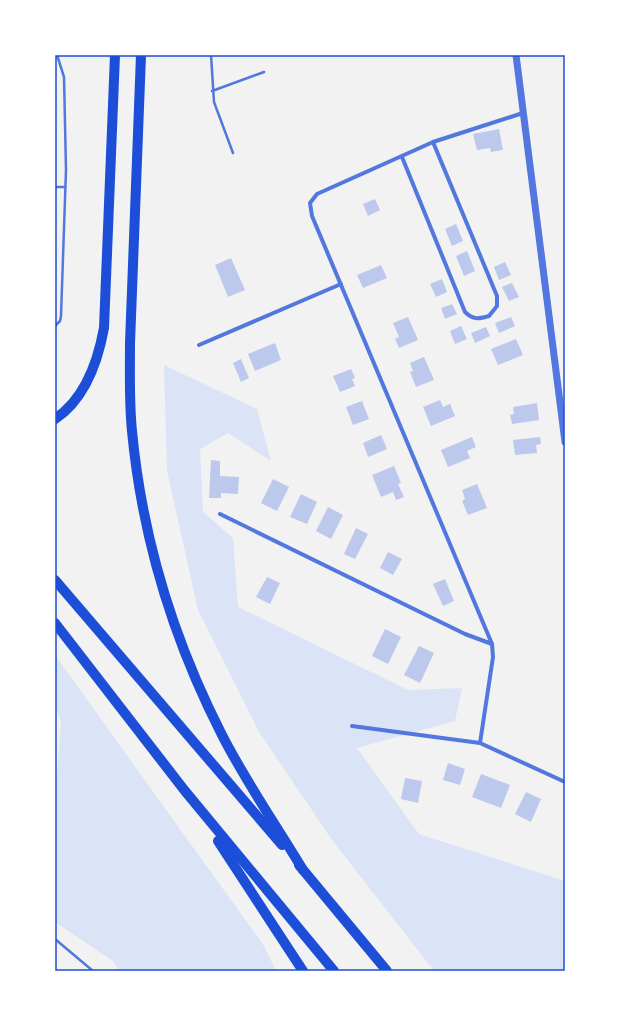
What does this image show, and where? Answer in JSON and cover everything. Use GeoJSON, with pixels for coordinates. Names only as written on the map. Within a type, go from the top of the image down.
{"type":"FeatureCollection","features":[{"type":"Feature","properties":{"kind":"highway"},"geometry":{"type":"LineString","coordinates":[[55,419],[68,409],[84,386],[96,361],[104,328],[115,55]]}},
{"type":"Feature","properties":{"kind":"highway"},"geometry":{"type":"LineString","coordinates":[[141,55],[130,386],[132,430],[145,514],[165,596],[206,702],[241,770],[303,870]]}},
{"type":"Feature","properties":{"kind":"highway"},"geometry":{"type":"LineString","coordinates":[[55,580],[303,870],[387,971]]}},
{"type":"Feature","properties":{"kind":"highway"},"geometry":{"type":"LineString","coordinates":[[55,623],[185,791],[334,971]]}},
{"type":"Feature","properties":{"kind":"highway"},"geometry":{"type":"LineString","coordinates":[[185,791],[303,971]]}},
{"type":"Feature","properties":{"kind":"street"},"geometry":{"type":"LineString","coordinates":[[516,55],[565,442]]}},
{"type":"Feature","properties":{"kind":"street"},"geometry":{"type":"LineString","coordinates":[[480,743],[493,657],[492,644],[312,216],[310,203],[317,194],[433,142],[523,113]]}},
{"type":"Feature","properties":{"kind":"street"},"geometry":{"type":"LineString","coordinates":[[402,157],[465,312],[470,318],[477,319],[489,316],[497,306],[497,296],[433,142]]}},
{"type":"Feature","properties":{"kind":"street"},"geometry":{"type":"LineString","coordinates":[[199,345],[341,284]]}},
{"type":"Feature","properties":{"kind":"street"},"geometry":{"type":"LineString","coordinates":[[220,514],[465,634],[492,644]]}},
{"type":"Feature","properties":{"kind":"street"},"geometry":{"type":"LineString","coordinates":[[352,726],[480,743],[565,782]]}},
{"type":"Feature","properties":{"kind":"lane"},"geometry":{"type":"LineString","coordinates":[[55,326],[61,316],[65,187],[64,77],[57,55]]}},
{"type":"Feature","properties":{"kind":"lane"},"geometry":{"type":"LineString","coordinates":[[211,55],[212,91],[214,102],[233,153]]}},
{"type":"Feature","properties":{"kind":"lane"},"geometry":{"type":"LineString","coordinates":[[212,91],[264,72]]}},
{"type":"Feature","properties":{"kind":"lane"},"geometry":{"type":"LineString","coordinates":[[55,187],[65,187]]}},
{"type":"Feature","properties":{"kind":"lane"},"geometry":{"type":"LineString","coordinates":[[55,939],[93,971]]}},
{"type":"Feature","properties":{"kind":"shaded area"},"geometry":{"type":"Polygon","coordinates":[[[164,365],[257,409],[271,461],[228,433],[200,449],[203,512],[233,538],[238,607],[408,690],[462,688],[455,721],[357,748],[419,834],[565,881],[565,971],[434,971],[332,840],[259,732],[198,610],[167,471],[164,365]]]}},
{"type":"Feature","properties":{"kind":"shaded area"},"geometry":{"type":"Polygon","coordinates":[[[55,655],[264,946],[276,971],[119,971],[113,961],[55,922],[55,803],[61,722],[55,705],[55,655]]]}},
{"type":"Feature","properties":{"kind":"building"},"geometry":{"type":"Polygon","coordinates":[[[499,129],[503,150],[491,152],[490,148],[477,150],[473,134],[499,129]]]}},
{"type":"Feature","properties":{"kind":"building"},"geometry":{"type":"Polygon","coordinates":[[[375,199],[380,210],[368,216],[363,204],[375,199]]]}},
{"type":"Feature","properties":{"kind":"building"},"geometry":{"type":"Polygon","coordinates":[[[456,224],[463,241],[452,246],[445,229],[456,224]]]}},
{"type":"Feature","properties":{"kind":"building"},"geometry":{"type":"Polygon","coordinates":[[[467,251],[475,271],[464,276],[456,256],[467,251]]]}},
{"type":"Feature","properties":{"kind":"building"},"geometry":{"type":"Polygon","coordinates":[[[231,258],[245,290],[228,297],[215,265],[231,258]]]}},
{"type":"Feature","properties":{"kind":"building"},"geometry":{"type":"Polygon","coordinates":[[[505,262],[511,275],[499,280],[494,267],[505,262]]]}},
{"type":"Feature","properties":{"kind":"building"},"geometry":{"type":"Polygon","coordinates":[[[381,265],[387,278],[363,288],[357,275],[381,265]]]}},
{"type":"Feature","properties":{"kind":"building"},"geometry":{"type":"Polygon","coordinates":[[[442,279],[447,292],[436,297],[430,284],[442,279]]]}},
{"type":"Feature","properties":{"kind":"building"},"geometry":{"type":"Polygon","coordinates":[[[512,283],[519,297],[509,301],[502,287],[512,283]]]}},
{"type":"Feature","properties":{"kind":"building"},"geometry":{"type":"Polygon","coordinates":[[[452,304],[457,314],[445,319],[441,308],[452,304]]]}},
{"type":"Feature","properties":{"kind":"building"},"geometry":{"type":"Polygon","coordinates":[[[408,317],[418,340],[399,348],[395,339],[399,337],[393,323],[408,317]]]}},
{"type":"Feature","properties":{"kind":"building"},"geometry":{"type":"Polygon","coordinates":[[[511,317],[515,326],[499,333],[495,323],[511,317]]]}},
{"type":"Feature","properties":{"kind":"building"},"geometry":{"type":"Polygon","coordinates":[[[461,326],[467,339],[455,344],[450,331],[461,326]]]}},
{"type":"Feature","properties":{"kind":"building"},"geometry":{"type":"Polygon","coordinates":[[[486,327],[490,336],[475,343],[471,333],[486,327]]]}},
{"type":"Feature","properties":{"kind":"building"},"geometry":{"type":"Polygon","coordinates":[[[516,339],[523,355],[498,365],[491,349],[516,339]]]}},
{"type":"Feature","properties":{"kind":"building"},"geometry":{"type":"Polygon","coordinates":[[[275,343],[281,360],[255,371],[248,354],[275,343]]]}},
{"type":"Feature","properties":{"kind":"building"},"geometry":{"type":"Polygon","coordinates":[[[424,357],[434,380],[416,387],[410,372],[413,371],[410,363],[424,357]]]}},
{"type":"Feature","properties":{"kind":"building"},"geometry":{"type":"Polygon","coordinates":[[[241,359],[249,378],[241,382],[233,363],[241,359]]]}},
{"type":"Feature","properties":{"kind":"building"},"geometry":{"type":"Polygon","coordinates":[[[351,369],[355,378],[352,379],[355,386],[340,392],[333,376],[351,369]]]}},
{"type":"Feature","properties":{"kind":"building"},"geometry":{"type":"Polygon","coordinates":[[[440,400],[443,407],[450,404],[455,416],[431,426],[423,407],[440,400]]]}},
{"type":"Feature","properties":{"kind":"building"},"geometry":{"type":"Polygon","coordinates":[[[362,401],[369,419],[353,425],[346,407],[362,401]]]}},
{"type":"Feature","properties":{"kind":"building"},"geometry":{"type":"Polygon","coordinates":[[[537,403],[539,420],[512,424],[510,415],[514,414],[513,407],[537,403]]]}},
{"type":"Feature","properties":{"kind":"building"},"geometry":{"type":"Polygon","coordinates":[[[381,435],[387,449],[368,457],[363,443],[381,435]]]}},
{"type":"Feature","properties":{"kind":"building"},"geometry":{"type":"Polygon","coordinates":[[[472,437],[476,447],[467,451],[470,458],[448,467],[441,450],[472,437]]]}},
{"type":"Feature","properties":{"kind":"building"},"geometry":{"type":"Polygon","coordinates":[[[540,437],[541,444],[536,445],[537,453],[515,455],[513,440],[540,437]]]}},
{"type":"Feature","properties":{"kind":"building"},"geometry":{"type":"Polygon","coordinates":[[[211,460],[220,461],[220,476],[239,477],[238,494],[221,493],[221,498],[209,498],[211,460]]]}},
{"type":"Feature","properties":{"kind":"building"},"geometry":{"type":"Polygon","coordinates":[[[394,466],[401,483],[398,484],[404,497],[396,500],[393,492],[381,497],[372,475],[394,466]]]}},
{"type":"Feature","properties":{"kind":"building"},"geometry":{"type":"Polygon","coordinates":[[[273,479],[289,487],[277,511],[261,503],[273,479]]]}},
{"type":"Feature","properties":{"kind":"building"},"geometry":{"type":"Polygon","coordinates":[[[477,484],[487,508],[468,515],[462,501],[465,499],[462,490],[477,484]]]}},
{"type":"Feature","properties":{"kind":"building"},"geometry":{"type":"Polygon","coordinates":[[[301,494],[317,502],[307,524],[290,517],[301,494]]]}},
{"type":"Feature","properties":{"kind":"building"},"geometry":{"type":"Polygon","coordinates":[[[328,507],[343,515],[331,539],[316,531],[328,507]]]}},
{"type":"Feature","properties":{"kind":"building"},"geometry":{"type":"Polygon","coordinates":[[[356,528],[368,534],[355,559],[344,554],[356,528]]]}},
{"type":"Feature","properties":{"kind":"building"},"geometry":{"type":"Polygon","coordinates":[[[388,552],[402,559],[393,575],[380,568],[388,552]]]}},
{"type":"Feature","properties":{"kind":"building"},"geometry":{"type":"Polygon","coordinates":[[[267,577],[280,583],[270,604],[256,597],[267,577]]]}},
{"type":"Feature","properties":{"kind":"building"},"geometry":{"type":"Polygon","coordinates":[[[445,579],[454,601],[443,606],[433,584],[445,579]]]}},
{"type":"Feature","properties":{"kind":"building"},"geometry":{"type":"Polygon","coordinates":[[[385,629],[401,637],[388,664],[372,656],[385,629]]]}},
{"type":"Feature","properties":{"kind":"building"},"geometry":{"type":"Polygon","coordinates":[[[419,646],[434,653],[420,683],[404,675],[419,646]]]}},
{"type":"Feature","properties":{"kind":"building"},"geometry":{"type":"Polygon","coordinates":[[[448,763],[465,769],[460,785],[443,780],[448,763]]]}},
{"type":"Feature","properties":{"kind":"building"},"geometry":{"type":"Polygon","coordinates":[[[481,774],[510,785],[501,808],[472,797],[481,774]]]}},
{"type":"Feature","properties":{"kind":"building"},"geometry":{"type":"Polygon","coordinates":[[[405,778],[422,781],[418,803],[401,799],[405,778]]]}},
{"type":"Feature","properties":{"kind":"building"},"geometry":{"type":"Polygon","coordinates":[[[526,792],[541,799],[531,822],[515,814],[526,792]]]}}]}
